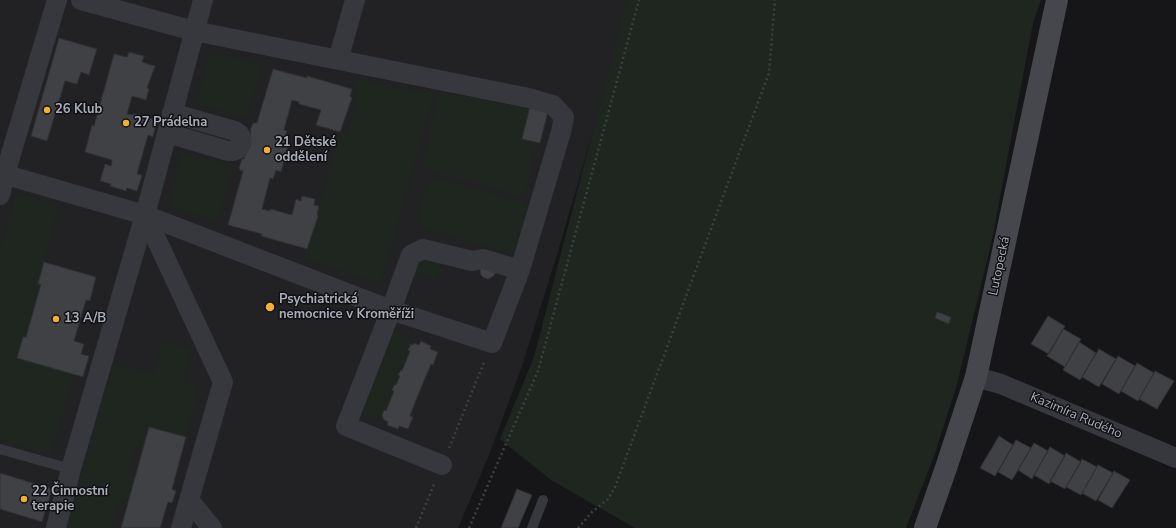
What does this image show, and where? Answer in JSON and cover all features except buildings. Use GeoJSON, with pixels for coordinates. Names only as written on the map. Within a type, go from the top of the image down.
{"type":"FeatureCollection","features":[{"type":"Feature","properties":{"kind":"main road","name":"Lutopecká"},"geometry":{"type":"LineString","coordinates":[[925,528],[976,377],[1057,0]]}},
{"type":"Feature","properties":{"kind":"street"},"geometry":{"type":"LineString","coordinates":[[0,195],[2,173],[57,0]]}},
{"type":"Feature","properties":{"kind":"street"},"geometry":{"type":"LineString","coordinates":[[2,173],[144,215],[391,310],[492,343],[520,270],[561,132],[564,117],[553,105],[529,98],[194,31],[81,0]]}},
{"type":"Feature","properties":{"kind":"street"},"geometry":{"type":"LineString","coordinates":[[56,528],[71,469],[144,215],[203,0]]}},
{"type":"Feature","properties":{"kind":"street"},"geometry":{"type":"LineString","coordinates":[[338,60],[356,0]]}},
{"type":"Feature","properties":{"kind":"street"},"geometry":{"type":"LineString","coordinates":[[166,133],[228,151],[238,149],[241,144],[242,139],[235,131],[172,113]]}},
{"type":"Feature","properties":{"kind":"street"},"geometry":{"type":"LineString","coordinates":[[144,215],[223,382],[181,528]]}},
{"type":"Feature","properties":{"kind":"street"},"geometry":{"type":"LineString","coordinates":[[442,465],[346,426],[411,255],[422,249],[472,261],[483,259],[520,270]]}},
{"type":"Feature","properties":{"kind":"street","name":"Kazimíra Rudého"},"geometry":{"type":"LineString","coordinates":[[976,377],[1000,384],[1176,458]]}},
{"type":"Feature","properties":{"kind":"street"},"geometry":{"type":"LineString","coordinates":[[189,500],[212,528]]}},
{"type":"Feature","properties":{"kind":"lane"},"geometry":{"type":"LineString","coordinates":[[0,449],[71,469]]}},
{"type":"Feature","properties":{"kind":"lane"},"geometry":{"type":"LineString","coordinates":[[532,528],[543,500]]}},
{"type":"Feature","properties":{"kind":"path"},"geometry":{"type":"LineString","coordinates":[[469,528],[538,371],[639,0]]}},
{"type":"Feature","properties":{"kind":"path"},"geometry":{"type":"LineString","coordinates":[[578,528],[592,512],[608,499],[615,487],[769,73],[775,0]]}},
{"type":"Feature","properties":{"kind":"path"},"geometry":{"type":"LineString","coordinates":[[416,528],[492,343]]}},
{"type":"Feature","properties":{"kind":"shaded area","name":"Psychiatrická nemocnice v Kroměříži"},"geometry":{"type":"Polygon","coordinates":[[[0,0],[630,0],[558,251],[523,363],[489,455],[458,528],[0,528],[0,0]]]}},
{"type":"Feature","properties":{"kind":"shaded area"},"geometry":{"type":"Polygon","coordinates":[[[627,0],[1041,0],[1033,23],[991,244],[957,384],[934,456],[906,528],[635,528],[551,480],[500,439],[534,357],[627,0]]]}},
{"type":"Feature","properties":{"kind":"shaded area"},"geometry":{"type":"Polygon","coordinates":[[[215,52],[263,65],[247,118],[196,104],[208,58],[215,52]]]}},
{"type":"Feature","properties":{"kind":"shaded area"},"geometry":{"type":"Polygon","coordinates":[[[355,79],[434,94],[381,284],[304,259],[340,132],[347,134],[359,91],[352,89],[355,79]]]}},
{"type":"Feature","properties":{"kind":"shaded area"},"geometry":{"type":"Polygon","coordinates":[[[439,92],[530,106],[522,139],[537,142],[524,197],[429,171],[423,161],[439,92]]]}},
{"type":"Feature","properties":{"kind":"shaded area"},"geometry":{"type":"Polygon","coordinates":[[[182,153],[233,166],[218,221],[172,208],[169,199],[182,153]]]}},
{"type":"Feature","properties":{"kind":"shaded area"},"geometry":{"type":"Polygon","coordinates":[[[436,178],[521,201],[529,209],[515,252],[509,253],[428,230],[423,227],[419,223],[418,216],[427,186],[436,178]]]}},
{"type":"Feature","properties":{"kind":"shaded area"},"geometry":{"type":"Polygon","coordinates":[[[16,193],[59,205],[38,283],[41,284],[26,337],[23,337],[17,357],[74,375],[51,454],[0,440],[0,249],[16,193]]]}},
{"type":"Feature","properties":{"kind":"shaded area"},"geometry":{"type":"Polygon","coordinates":[[[417,251],[443,259],[437,279],[411,271],[417,251]]]}},
{"type":"Feature","properties":{"kind":"shaded area"},"geometry":{"type":"Polygon","coordinates":[[[393,331],[413,342],[408,349],[410,349],[398,375],[400,376],[392,390],[394,391],[386,411],[384,410],[381,417],[383,419],[361,413],[393,331]]]}},
{"type":"Feature","properties":{"kind":"shaded area"},"geometry":{"type":"Polygon","coordinates":[[[163,340],[192,349],[182,381],[200,386],[184,438],[147,449],[136,446],[127,475],[138,478],[131,501],[121,498],[112,528],[66,528],[113,364],[153,374],[163,340]]]}},
{"type":"Feature","properties":{"kind":"place","name":"26 Klub"},"geometry":{"type":"Point","coordinates":[47,110]}},
{"type":"Feature","properties":{"kind":"place","name":"27 Prádelna"},"geometry":{"type":"Point","coordinates":[126,123]}},
{"type":"Feature","properties":{"kind":"place","name":"21 Dětské oddělení"},"geometry":{"type":"Point","coordinates":[267,150]}},
{"type":"Feature","properties":{"kind":"place","name":"Psychiatrická nemocnice v Kroměříži"},"geometry":{"type":"Point","coordinates":[270,307]}},
{"type":"Feature","properties":{"kind":"place","name":"13 A/B"},"geometry":{"type":"Point","coordinates":[56,319]}},
{"type":"Feature","properties":{"kind":"place","name":"22 Činnostní terapie"},"geometry":{"type":"Point","coordinates":[24,499]}}]}
